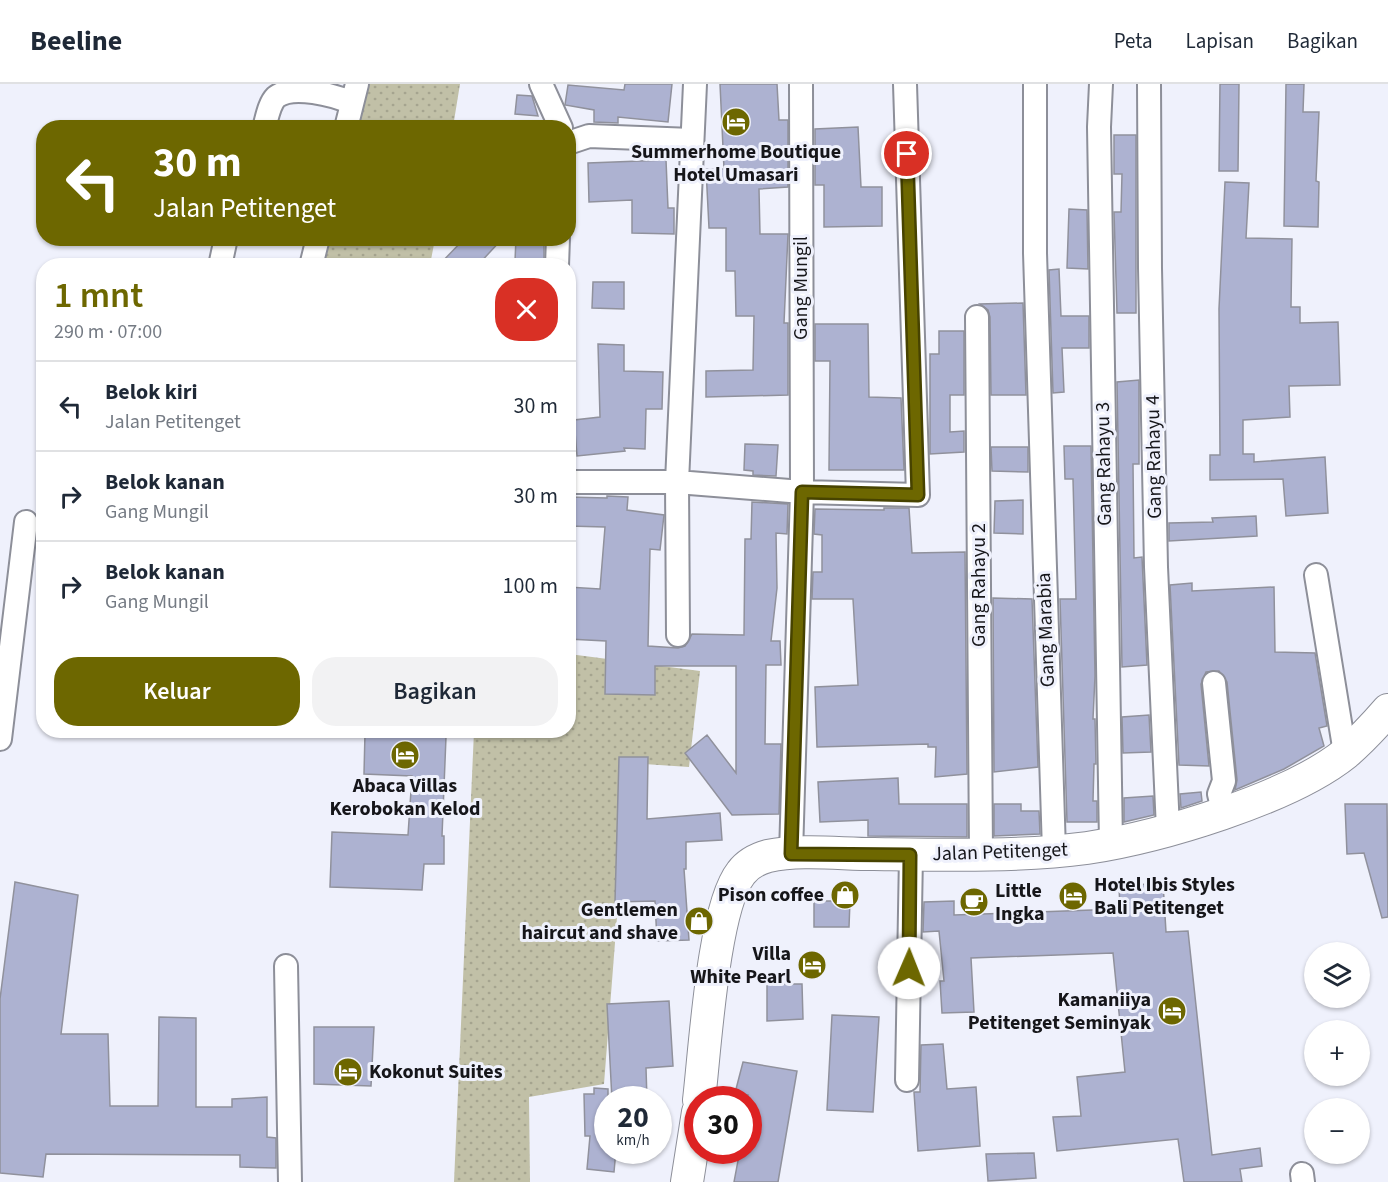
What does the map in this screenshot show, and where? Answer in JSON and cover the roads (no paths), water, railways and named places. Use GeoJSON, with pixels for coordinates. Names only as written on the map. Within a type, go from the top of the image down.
{"type":"FeatureCollection","features":[{"type":"Feature","properties":{"kind":"main road","name":"Jalan Petitenget"},"geometry":{"type":"LineString","coordinates":[[701,1086],[719,940],[731,890],[740,874],[758,860],[791,854],[910,855],[1054,851],[1111,843],[1168,829],[1223,811],[1307,778],[1345,753],[1388,710]]}},
{"type":"Feature","properties":{"kind":"main road"},"geometry":{"type":"LineString","coordinates":[[687,1182],[690,1164]]}},
{"type":"Feature","properties":{"kind":"street"},"geometry":{"type":"LineString","coordinates":[[541,84],[558,120]]}},
{"type":"Feature","properties":{"kind":"street"},"geometry":{"type":"LineString","coordinates":[[678,635],[678,482],[695,84]]}},
{"type":"Feature","properties":{"kind":"street","name":"Gang Mungil"},"geometry":{"type":"LineString","coordinates":[[791,854],[802,492],[801,84]]}},
{"type":"Feature","properties":{"kind":"street"},"geometry":{"type":"LineString","coordinates":[[576,482],[678,482],[802,492],[918,495],[905,84]]}},
{"type":"Feature","properties":{"kind":"street","name":"Gang Marabia"},"geometry":{"type":"LineString","coordinates":[[1035,84],[1038,409],[1054,851]]}},
{"type":"Feature","properties":{"kind":"street","name":"Gang Rahayu 3"},"geometry":{"type":"LineString","coordinates":[[1101,84],[1111,843]]}},
{"type":"Feature","properties":{"kind":"street","name":"Gang Rahayu 4"},"geometry":{"type":"LineString","coordinates":[[1149,84],[1156,556],[1168,829]]}},
{"type":"Feature","properties":{"kind":"street"},"geometry":{"type":"LineString","coordinates":[[267,120],[273,102],[285,91],[295,90],[333,96],[355,93],[348,120]]}},
{"type":"Feature","properties":{"kind":"street"},"geometry":{"type":"LineString","coordinates":[[576,137],[692,140]]}},
{"type":"Feature","properties":{"kind":"street","name":"Gang Rahayu 2"},"geometry":{"type":"LineString","coordinates":[[977,317],[981,853]]}},
{"type":"Feature","properties":{"kind":"street"},"geometry":{"type":"LineString","coordinates":[[0,740],[26,522]]}},
{"type":"Feature","properties":{"kind":"street"},"geometry":{"type":"LineString","coordinates":[[1317,575],[1345,753]]}},
{"type":"Feature","properties":{"kind":"street"},"geometry":{"type":"LineString","coordinates":[[1214,682],[1224,781],[1220,797],[1223,811]]}},
{"type":"Feature","properties":{"kind":"street"},"geometry":{"type":"LineString","coordinates":[[907,1080],[910,855]]}},
{"type":"Feature","properties":{"kind":"street"},"geometry":{"type":"LineString","coordinates":[[286,966],[290,1182]]}},
{"type":"Feature","properties":{"kind":"place","name":"Summerhome Boutique Hotel Umasari"},"geometry":{"type":"Point","coordinates":[736,122]}},
{"type":"Feature","properties":{"kind":"place","name":"Abaca Villas Kerobokan Kelod"},"geometry":{"type":"Point","coordinates":[405,755]}},
{"type":"Feature","properties":{"kind":"place","name":"Pison coffee"},"geometry":{"type":"Point","coordinates":[845,895]}},
{"type":"Feature","properties":{"kind":"place","name":"Hotel Ibis Styles Bali Petitenget"},"geometry":{"type":"Point","coordinates":[1073,896]}},
{"type":"Feature","properties":{"kind":"place","name":"Little Ingka"},"geometry":{"type":"Point","coordinates":[974,902]}},
{"type":"Feature","properties":{"kind":"place","name":"Gentlemen haircut and shave"},"geometry":{"type":"Point","coordinates":[699,921]}},
{"type":"Feature","properties":{"kind":"place","name":"Villa White Pearl"},"geometry":{"type":"Point","coordinates":[812,965]}},
{"type":"Feature","properties":{"kind":"place","name":"Kamaniiya Petitenget Seminyak"},"geometry":{"type":"Point","coordinates":[1172,1011]}},
{"type":"Feature","properties":{"kind":"place","name":"Kokonut Suites"},"geometry":{"type":"Point","coordinates":[348,1072]}}]}
